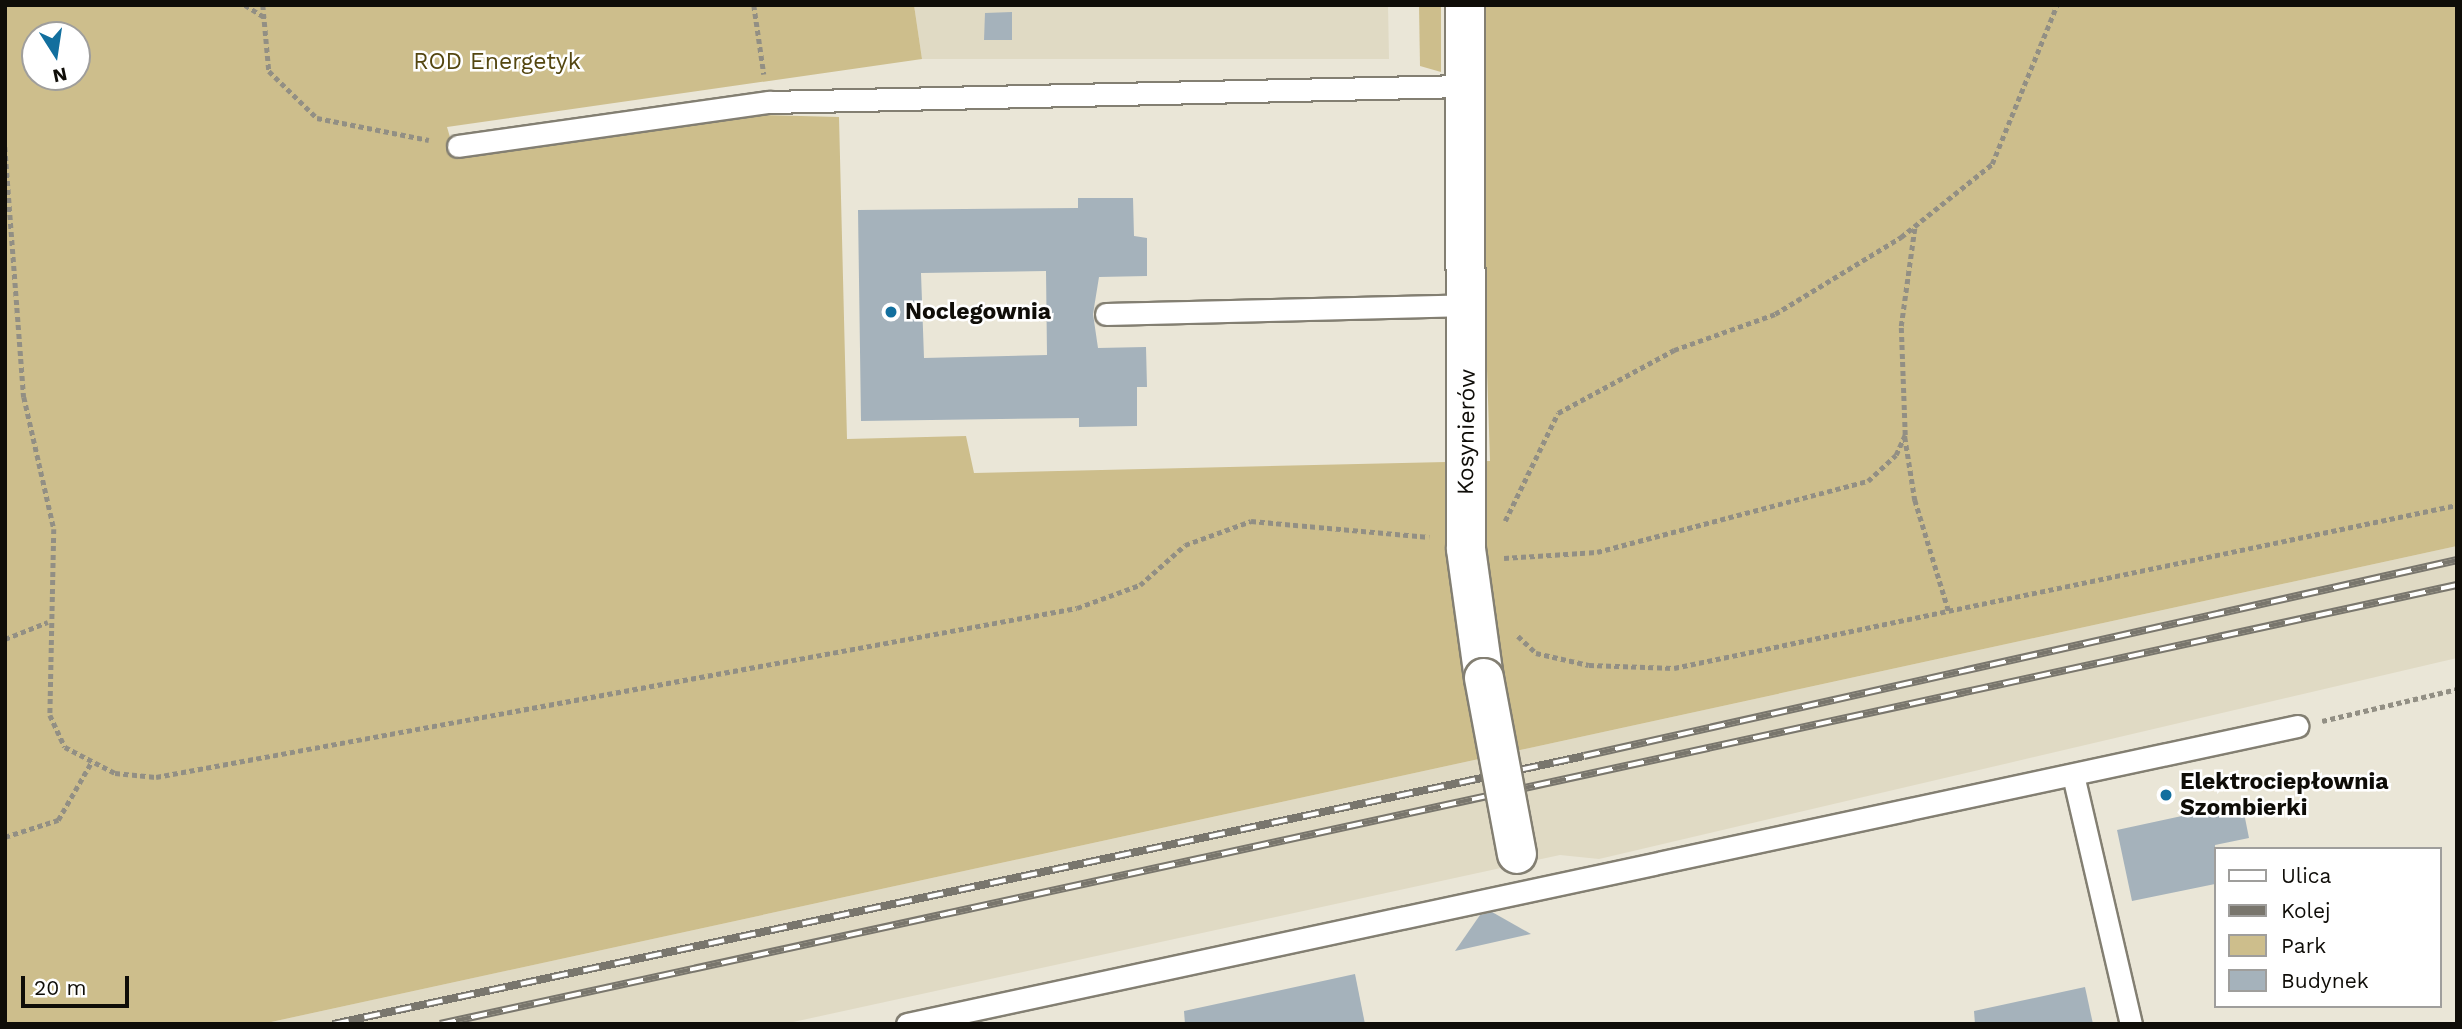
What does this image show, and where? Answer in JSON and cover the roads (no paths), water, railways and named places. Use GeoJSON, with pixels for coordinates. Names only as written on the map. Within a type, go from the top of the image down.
{"type":"FeatureCollection","features":[{"type":"Feature","properties":{"kind":"street","name":"Kosynierów"},"geometry":{"type":"LineString","coordinates":[[1465,5],[1469,305],[1476,554],[1483,678],[1517,854]]}},
{"type":"Feature","properties":{"kind":"lane"},"geometry":{"type":"LineString","coordinates":[[458,146],[769,102],[1464,86]]}},
{"type":"Feature","properties":{"kind":"lane"},"geometry":{"type":"LineString","coordinates":[[1106,314],[1469,305]]}},
{"type":"Feature","properties":{"kind":"lane"},"geometry":{"type":"LineString","coordinates":[[907,1024],[2297,726]]}},
{"type":"Feature","properties":{"kind":"lane"},"geometry":{"type":"LineString","coordinates":[[2073,775],[2132,1024]]}},
{"type":"Feature","properties":{"kind":"lane"},"geometry":{"type":"LineString","coordinates":[[1517,854],[1525,892]]}},
{"type":"Feature","properties":{"kind":"railway"},"geometry":{"type":"LineString","coordinates":[[333,1024],[1584,756],[2457,560]]}},
{"type":"Feature","properties":{"kind":"railway"},"geometry":{"type":"LineString","coordinates":[[440,1024],[2457,585]]}},
{"type":"Feature","properties":{"kind":"place","name":"Noclegownia"},"geometry":{"type":"Point","coordinates":[891,312]}},
{"type":"Feature","properties":{"kind":"place","name":"Elektrociepłownia Szombierki"},"geometry":{"type":"Point","coordinates":[2166,795]}},
{"type":"Feature","properties":{"kind":"park label","name":"ROD Energetyk"},"geometry":{"type":"Point","coordinates":[497,62]}}]}
